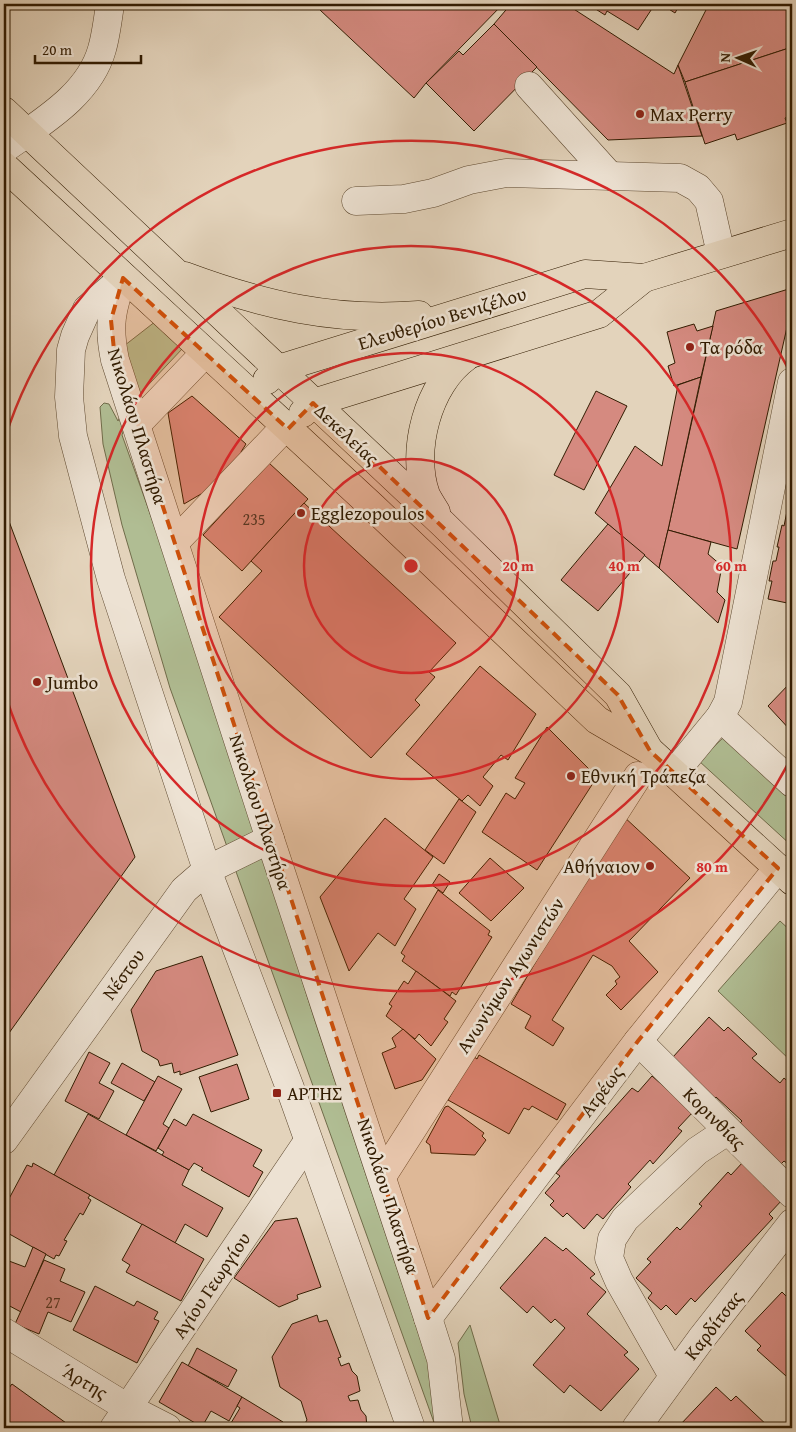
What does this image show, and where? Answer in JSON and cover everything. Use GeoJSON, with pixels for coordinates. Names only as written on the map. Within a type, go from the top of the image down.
{"type":"FeatureCollection","features":[{"type":"Feature","properties":{"kind":"main road","name":"Δεκελείας"},"geometry":{"type":"LineString","coordinates":[[4,111],[443,524],[618,694],[650,751]]}},
{"type":"Feature","properties":{"kind":"main road","name":"Δεκελείας"},"geometry":{"type":"LineString","coordinates":[[4,166],[597,720],[650,751],[785,874]]}},
{"type":"Feature","properties":{"kind":"main road","name":"Ελευθερίου Βενιζέλου"},"geometry":{"type":"LineString","coordinates":[[286,428],[313,403],[598,314],[644,278],[792,233]]}},
{"type":"Feature","properties":{"kind":"main road"},"geometry":{"type":"LineString","coordinates":[[175,272],[250,299],[308,311],[392,316],[463,311]]}},
{"type":"Feature","properties":{"kind":"main road","name":"Ελευθερίου Βενιζέλου"},"geometry":{"type":"LineString","coordinates":[[252,396],[278,369],[584,274],[644,278]]}},
{"type":"Feature","properties":{"kind":"main road"},"geometry":{"type":"LineString","coordinates":[[443,524],[426,496],[422,477],[424,428],[442,381],[454,366],[474,352]]}},
{"type":"Feature","properties":{"kind":"street"},"geometry":{"type":"LineString","coordinates":[[4,149],[71,98],[88,79],[102,51],[110,4]]}},
{"type":"Feature","properties":{"kind":"street"},"geometry":{"type":"LineString","coordinates":[[529,86],[610,176]]}},
{"type":"Feature","properties":{"kind":"street"},"geometry":{"type":"LineString","coordinates":[[356,201],[404,199],[469,180],[506,173],[680,178],[698,188],[709,201],[721,254]]}},
{"type":"Feature","properties":{"kind":"street"},"geometry":{"type":"LineString","coordinates":[[123,278],[87,309],[75,336],[71,350],[68,396],[73,436],[111,579],[207,870],[290,1088],[410,1428]]}},
{"type":"Feature","properties":{"kind":"street","name":"Νικολάου Πλαστήρα"},"geometry":{"type":"LineString","coordinates":[[123,278],[113,304],[111,338],[115,360],[270,839],[383,1175],[441,1359],[449,1428]]}},
{"type":"Feature","properties":{"kind":"street"},"geometry":{"type":"LineString","coordinates":[[137,424],[205,353]]}},
{"type":"Feature","properties":{"kind":"street"},"geometry":{"type":"LineString","coordinates":[[674,773],[720,717],[728,702],[792,382]]}},
{"type":"Feature","properties":{"kind":"street"},"geometry":{"type":"LineString","coordinates":[[175,542],[286,428]]}},
{"type":"Feature","properties":{"kind":"street"},"geometry":{"type":"LineString","coordinates":[[720,717],[792,783]]}},
{"type":"Feature","properties":{"kind":"street","name":"Ανωνύμων Αγωνιστών"},"geometry":{"type":"LineString","coordinates":[[383,1175],[638,776]]}},
{"type":"Feature","properties":{"kind":"street","name":"Νέστου"},"geometry":{"type":"LineString","coordinates":[[4,1140],[184,890],[207,870],[270,839]]}},
{"type":"Feature","properties":{"kind":"street","name":"Ατρέως"},"geometry":{"type":"LineString","coordinates":[[428,1318],[638,1042],[785,874]]}},
{"type":"Feature","properties":{"kind":"street","name":"Κορινθίας"},"geometry":{"type":"LineString","coordinates":[[638,1042],[792,1194]]}},
{"type":"Feature","properties":{"kind":"street"},"geometry":{"type":"LineString","coordinates":[[673,1376],[619,1281],[609,1258],[612,1239],[626,1219],[690,1158],[727,1131]]}},
{"type":"Feature","properties":{"kind":"street","name":"Αγίου Γεωργίου"},"geometry":{"type":"LineString","coordinates":[[121,1418],[308,1141]]}},
{"type":"Feature","properties":{"kind":"street","name":"Καρδίτσας"},"geometry":{"type":"LineString","coordinates":[[636,1428],[673,1376],[792,1223]]}},
{"type":"Feature","properties":{"kind":"street","name":"Άρτης"},"geometry":{"type":"LineString","coordinates":[[4,1332],[121,1418],[167,1428]]}},
{"type":"Feature","properties":{"kind":"highlighted area"},"geometry":{"type":"Polygon","coordinates":[[[123,278],[288,429],[313,403],[618,695],[650,751],[778,868],[638,1041],[428,1318],[115,360],[111,320],[123,278]]]}},
{"type":"Feature","properties":{"kind":"green space"},"geometry":{"type":"Polygon","coordinates":[[[156,321],[183,348],[136,398],[134,396],[122,435],[197,645],[314,1018],[436,1386],[436,1428],[170,688],[122,525],[103,444],[100,407],[104,403],[109,404],[118,421],[133,388],[120,349],[156,321]]]}},
{"type":"Feature","properties":{"kind":"green space"},"geometry":{"type":"Polygon","coordinates":[[[725,736],[792,799],[792,846],[699,761],[725,736]]]}},
{"type":"Feature","properties":{"kind":"green space"},"geometry":{"type":"Polygon","coordinates":[[[780,921],[792,932],[792,1062],[718,991],[780,921]]]}},
{"type":"Feature","properties":{"kind":"green space"},"geometry":{"type":"Polygon","coordinates":[[[470,1325],[501,1428],[472,1428],[464,1394],[458,1343],[470,1325]]]}},
{"type":"Feature","properties":{"kind":"building"},"geometry":{"type":"Polygon","coordinates":[[[326,4],[503,4],[426,83],[414,98],[320,10],[326,4]]]}},
{"type":"Feature","properties":{"kind":"building"},"geometry":{"type":"Polygon","coordinates":[[[511,4],[566,4],[674,74],[678,65],[702,136],[608,140],[494,24],[511,4]]]}},
{"type":"Feature","properties":{"kind":"building"},"geometry":{"type":"Polygon","coordinates":[[[596,4],[655,4],[638,30],[607,11],[605,15],[594,8],[596,4]]]}},
{"type":"Feature","properties":{"kind":"building"},"geometry":{"type":"Polygon","coordinates":[[[661,4],[680,4],[675,13],[661,4]]]}},
{"type":"Feature","properties":{"kind":"building"},"geometry":{"type":"Polygon","coordinates":[[[709,4],[784,4],[792,9],[792,47],[685,82],[678,65],[709,4]]]}},
{"type":"Feature","properties":{"kind":"building"},"geometry":{"type":"Polygon","coordinates":[[[494,24],[537,67],[474,131],[426,83],[459,51],[463,55],[494,24]]]}},
{"type":"Feature","properties":{"kind":"building"},"geometry":{"type":"Polygon","coordinates":[[[792,47],[792,115],[785,118],[787,123],[737,140],[735,134],[705,144],[685,82],[792,47]]]}},
{"type":"Feature","properties":{"kind":"building"},"geometry":{"type":"Polygon","coordinates":[[[792,288],[792,305],[737,549],[668,530],[716,311],[792,288]]]}},
{"type":"Feature","properties":{"kind":"building","name":"Τα ρόδα"},"geometry":{"type":"Polygon","coordinates":[[[694,324],[697,331],[713,326],[701,377],[674,386],[668,366],[675,363],[667,332],[694,324]]]}},
{"type":"Feature","properties":{"kind":"building"},"geometry":{"type":"Polygon","coordinates":[[[701,377],[659,568],[595,513],[635,446],[662,466],[678,385],[701,377]]]}},
{"type":"Feature","properties":{"kind":"building"},"geometry":{"type":"Polygon","coordinates":[[[596,391],[627,406],[584,490],[554,475],[596,391]]]}},
{"type":"Feature","properties":{"kind":"building"},"geometry":{"type":"Polygon","coordinates":[[[192,396],[246,444],[241,452],[246,458],[206,499],[201,494],[184,504],[168,413],[192,396]]]}},
{"type":"Feature","properties":{"kind":"building"},"geometry":{"type":"Polygon","coordinates":[[[269,463],[308,499],[242,571],[203,535],[269,463]]]}},
{"type":"Feature","properties":{"kind":"building"},"geometry":{"type":"Polygon","coordinates":[[[792,469],[792,486],[789,485],[792,469]]]}},
{"type":"Feature","properties":{"kind":"building"},"geometry":{"type":"Polygon","coordinates":[[[792,486],[792,604],[768,599],[772,581],[769,581],[773,561],[776,561],[779,547],[777,547],[782,525],[784,526],[792,486]]]}},
{"type":"Feature","properties":{"kind":"building"},"geometry":{"type":"Polygon","coordinates":[[[304,503],[456,643],[429,672],[435,677],[415,700],[420,705],[371,758],[219,617],[262,571],[251,561],[304,503]]]}},
{"type":"Feature","properties":{"kind":"building","name":"Jumbo"},"geometry":{"type":"Polygon","coordinates":[[[4,508],[135,857],[4,1040],[4,508]]]}},
{"type":"Feature","properties":{"kind":"building"},"geometry":{"type":"Polygon","coordinates":[[[608,524],[645,555],[598,611],[561,580],[608,524]]]}},
{"type":"Feature","properties":{"kind":"building"},"geometry":{"type":"Polygon","coordinates":[[[668,530],[711,542],[708,554],[722,566],[717,592],[725,600],[718,623],[659,568],[668,530]]]}},
{"type":"Feature","properties":{"kind":"building"},"geometry":{"type":"Polygon","coordinates":[[[480,666],[536,714],[508,760],[501,755],[483,777],[493,786],[480,806],[468,795],[462,801],[406,754],[480,666]]]}},
{"type":"Feature","properties":{"kind":"building"},"geometry":{"type":"Polygon","coordinates":[[[792,681],[792,732],[768,706],[792,681]]]}},
{"type":"Feature","properties":{"kind":"building"},"geometry":{"type":"Polygon","coordinates":[[[547,727],[597,777],[537,870],[482,832],[506,793],[515,799],[525,783],[515,778],[547,727]]]}},
{"type":"Feature","properties":{"kind":"building"},"geometry":{"type":"Polygon","coordinates":[[[459,799],[476,812],[444,864],[425,850],[459,799]]]}},
{"type":"Feature","properties":{"kind":"building"},"geometry":{"type":"Polygon","coordinates":[[[622,815],[690,878],[629,941],[658,972],[621,1010],[606,995],[617,984],[615,981],[620,977],[612,966],[593,955],[552,1020],[564,1028],[553,1046],[525,1028],[531,1016],[511,1004],[622,815]]]}},
{"type":"Feature","properties":{"kind":"building"},"geometry":{"type":"Polygon","coordinates":[[[385,818],[433,857],[404,899],[416,909],[395,946],[378,933],[349,971],[320,897],[385,818]]]}},
{"type":"Feature","properties":{"kind":"building"},"geometry":{"type":"Polygon","coordinates":[[[490,858],[524,888],[491,921],[459,893],[490,858]]]}},
{"type":"Feature","properties":{"kind":"building"},"geometry":{"type":"Polygon","coordinates":[[[439,874],[450,882],[443,893],[432,885],[439,874]]]}},
{"type":"Feature","properties":{"kind":"building"},"geometry":{"type":"Polygon","coordinates":[[[438,890],[490,931],[488,935],[492,937],[456,995],[452,992],[450,996],[402,961],[405,956],[401,953],[438,890]]]}},
{"type":"Feature","properties":{"kind":"building"},"geometry":{"type":"Polygon","coordinates":[[[202,956],[238,1055],[180,1075],[180,1071],[174,1073],[172,1063],[160,1066],[158,1060],[142,1051],[131,1010],[156,971],[202,956]]]}},
{"type":"Feature","properties":{"kind":"building"},"geometry":{"type":"Polygon","coordinates":[[[416,971],[456,1001],[444,1019],[448,1022],[431,1046],[419,1034],[415,1039],[386,1016],[392,1006],[389,1004],[404,981],[408,984],[416,971]]]}},
{"type":"Feature","properties":{"kind":"building"},"geometry":{"type":"Polygon","coordinates":[[[709,1017],[724,1031],[728,1027],[757,1054],[752,1058],[780,1083],[784,1078],[792,1085],[792,1159],[788,1164],[784,1161],[781,1164],[739,1124],[742,1121],[716,1097],[711,1102],[683,1076],[688,1071],[673,1057],[709,1017]]]}},
{"type":"Feature","properties":{"kind":"building"},"geometry":{"type":"Polygon","coordinates":[[[403,1029],[436,1059],[422,1080],[395,1089],[382,1053],[396,1047],[392,1038],[403,1029]]]}},
{"type":"Feature","properties":{"kind":"building"},"geometry":{"type":"Polygon","coordinates":[[[89,1052],[110,1063],[99,1083],[114,1091],[99,1119],[65,1101],[89,1052]]]}},
{"type":"Feature","properties":{"kind":"building"},"geometry":{"type":"Polygon","coordinates":[[[479,1055],[566,1104],[557,1120],[532,1106],[529,1110],[524,1108],[509,1134],[448,1100],[473,1056],[477,1059],[479,1055]]]}},
{"type":"Feature","properties":{"kind":"building"},"geometry":{"type":"Polygon","coordinates":[[[122,1063],[155,1082],[144,1101],[111,1083],[122,1063]]]}},
{"type":"Feature","properties":{"kind":"building"},"geometry":{"type":"Polygon","coordinates":[[[237,1064],[249,1099],[211,1112],[199,1077],[237,1064]]]}},
{"type":"Feature","properties":{"kind":"building"},"geometry":{"type":"Polygon","coordinates":[[[158,1076],[182,1089],[163,1124],[169,1128],[156,1151],[126,1135],[158,1076]]]}},
{"type":"Feature","properties":{"kind":"building"},"geometry":{"type":"Polygon","coordinates":[[[652,1076],[693,1112],[678,1128],[682,1131],[653,1164],[650,1160],[628,1184],[631,1187],[603,1219],[597,1214],[584,1229],[567,1213],[563,1217],[550,1205],[554,1201],[545,1193],[560,1176],[556,1173],[632,1088],[638,1092],[652,1076]]]}},
{"type":"Feature","properties":{"kind":"building"},"geometry":{"type":"Polygon","coordinates":[[[448,1106],[484,1133],[482,1136],[486,1140],[475,1155],[431,1153],[430,1145],[426,1142],[445,1107],[448,1106]]]}},
{"type":"Feature","properties":{"kind":"building"},"geometry":{"type":"Polygon","coordinates":[[[88,1114],[189,1170],[182,1185],[223,1208],[207,1237],[185,1224],[175,1243],[54,1175],[88,1114]]]}},
{"type":"Feature","properties":{"kind":"building"},"geometry":{"type":"Polygon","coordinates":[[[193,1114],[262,1150],[253,1166],[263,1172],[249,1197],[201,1170],[203,1168],[194,1163],[189,1170],[162,1155],[164,1152],[158,1148],[174,1119],[186,1126],[193,1114]]]}},
{"type":"Feature","properties":{"kind":"building"},"geometry":{"type":"Polygon","coordinates":[[[743,1162],[783,1199],[769,1214],[773,1218],[695,1302],[691,1298],[676,1315],[666,1305],[661,1310],[648,1298],[652,1293],[636,1278],[651,1262],[647,1259],[677,1227],[680,1230],[702,1206],[699,1204],[728,1172],[731,1175],[743,1162]]]}},
{"type":"Feature","properties":{"kind":"building"},"geometry":{"type":"Polygon","coordinates":[[[33,1163],[90,1195],[88,1198],[91,1200],[83,1215],[80,1213],[64,1240],[67,1241],[59,1256],[56,1255],[54,1259],[4,1231],[4,1208],[27,1165],[32,1167],[33,1163]]]}},
{"type":"Feature","properties":{"kind":"building"},"geometry":{"type":"Polygon","coordinates":[[[297,1218],[321,1287],[297,1295],[298,1299],[279,1307],[234,1278],[275,1221],[297,1218]]]}},
{"type":"Feature","properties":{"kind":"building"},"geometry":{"type":"Polygon","coordinates":[[[142,1224],[204,1259],[181,1301],[126,1272],[130,1265],[122,1260],[142,1224]]]}},
{"type":"Feature","properties":{"kind":"building"},"geometry":{"type":"Polygon","coordinates":[[[545,1237],[563,1251],[566,1248],[595,1274],[590,1278],[606,1292],[587,1314],[628,1352],[624,1355],[639,1369],[601,1411],[570,1385],[564,1393],[533,1365],[565,1328],[555,1319],[551,1323],[533,1306],[527,1313],[500,1288],[545,1237]]]}},
{"type":"Feature","properties":{"kind":"building"},"geometry":{"type":"Polygon","coordinates":[[[33,1247],[46,1254],[21,1312],[4,1303],[4,1264],[7,1265],[9,1261],[25,1267],[33,1247]]]}},
{"type":"Feature","properties":{"kind":"building"},"geometry":{"type":"Polygon","coordinates":[[[44,1260],[65,1269],[60,1281],[85,1292],[71,1322],[48,1312],[39,1334],[15,1324],[44,1260]]]}},
{"type":"Feature","properties":{"kind":"building"},"geometry":{"type":"Polygon","coordinates":[[[95,1286],[134,1306],[137,1301],[158,1312],[154,1319],[159,1321],[137,1363],[73,1330],[95,1286]]]}},
{"type":"Feature","properties":{"kind":"building"},"geometry":{"type":"Polygon","coordinates":[[[782,1292],[792,1302],[792,1376],[789,1373],[786,1376],[757,1350],[761,1346],[745,1331],[782,1292]]]}},
{"type":"Feature","properties":{"kind":"building"},"geometry":{"type":"Polygon","coordinates":[[[317,1315],[319,1322],[327,1320],[341,1357],[338,1358],[341,1366],[349,1363],[352,1371],[357,1376],[360,1391],[348,1396],[350,1401],[358,1400],[361,1410],[366,1416],[367,1428],[302,1428],[307,1420],[301,1401],[280,1387],[272,1357],[292,1324],[317,1315]]]}},
{"type":"Feature","properties":{"kind":"building"},"geometry":{"type":"Polygon","coordinates":[[[197,1348],[237,1370],[228,1387],[188,1366],[197,1348]]]}},
{"type":"Feature","properties":{"kind":"building"},"geometry":{"type":"Polygon","coordinates":[[[182,1362],[242,1397],[229,1421],[211,1411],[202,1427],[159,1402],[182,1362]]]}},
{"type":"Feature","properties":{"kind":"building"},"geometry":{"type":"Polygon","coordinates":[[[12,1384],[73,1428],[4,1428],[4,1394],[12,1384]]]}},
{"type":"Feature","properties":{"kind":"building"},"geometry":{"type":"Polygon","coordinates":[[[716,1387],[731,1401],[736,1396],[770,1428],[681,1428],[679,1426],[716,1387]]]}},
{"type":"Feature","properties":{"kind":"building"},"geometry":{"type":"Polygon","coordinates":[[[242,1397],[283,1422],[279,1428],[240,1428],[231,1423],[240,1408],[237,1406],[242,1397]]]}},
{"type":"Feature","properties":{"kind":"place","name":"Max Perry"},"geometry":{"type":"Point","coordinates":[640,114]}},
{"type":"Feature","properties":{"kind":"place","name":"Τα ρόδα"},"geometry":{"type":"Point","coordinates":[690,347]}},
{"type":"Feature","properties":{"kind":"place","name":"Egglezopoulos"},"geometry":{"type":"Point","coordinates":[301,513]}},
{"type":"Feature","properties":{"kind":"place","name":"Jumbo"},"geometry":{"type":"Point","coordinates":[37,682]}},
{"type":"Feature","properties":{"kind":"place","name":"Εθνική Τράπεζα"},"geometry":{"type":"Point","coordinates":[571,776]}},
{"type":"Feature","properties":{"kind":"place","name":"Αθήναιον"},"geometry":{"type":"Point","coordinates":[650,866]}},
{"type":"Feature","properties":{"kind":"place","name":"ΑΡΤΗΣ"},"geometry":{"type":"Point","coordinates":[277,1093]}}]}
